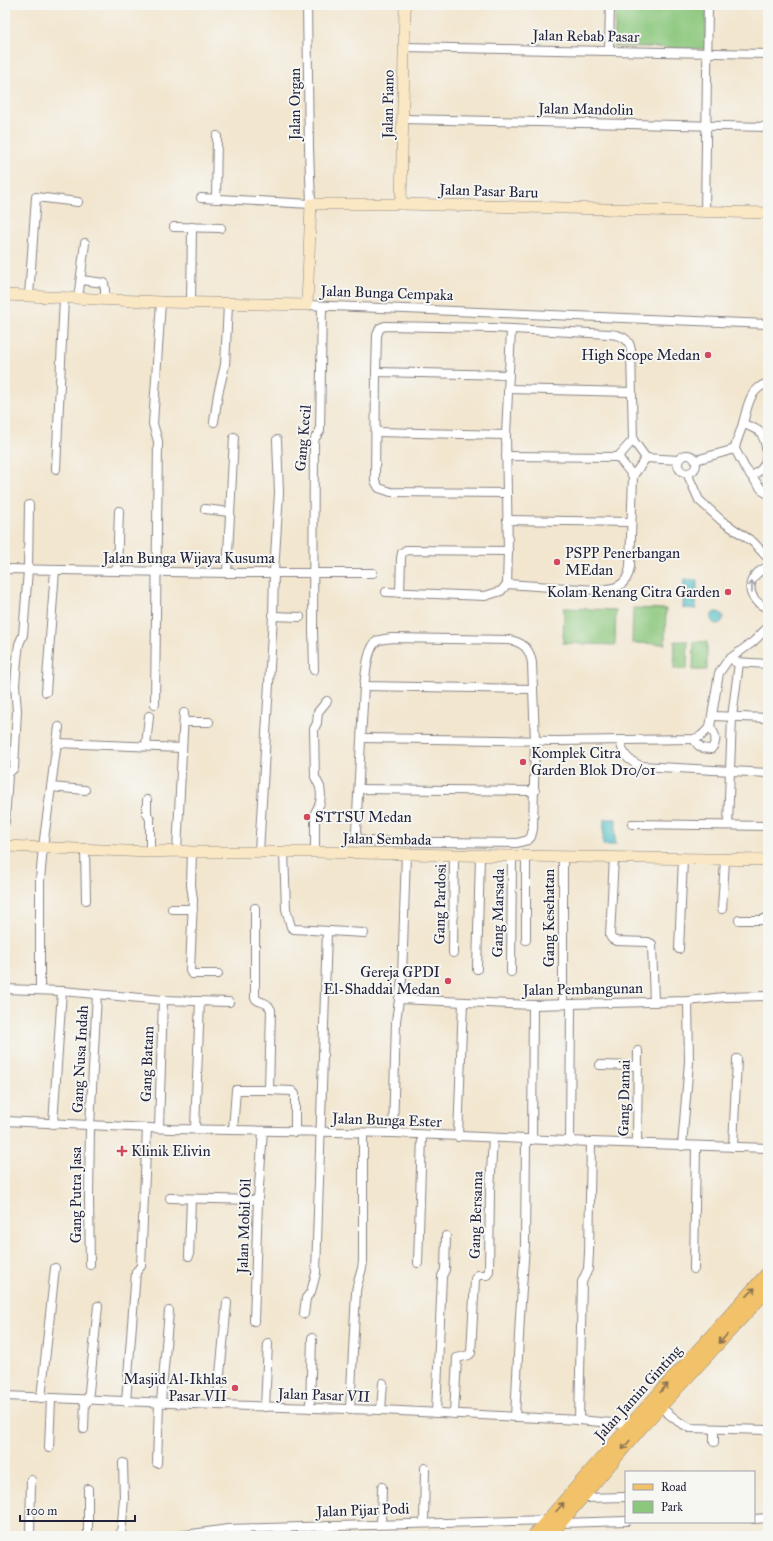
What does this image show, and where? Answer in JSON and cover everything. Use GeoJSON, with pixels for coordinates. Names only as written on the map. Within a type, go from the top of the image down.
{"type":"FeatureCollection","features":[{"type":"Feature","properties":{"kind":"main road","name":"Jalan Jamin Ginting"},"geometry":{"type":"LineString","coordinates":[[549,1536],[555,1521],[768,1273]]}},
{"type":"Feature","properties":{"kind":"main road","name":"Jalan Jamin Ginting"},"geometry":{"type":"LineString","coordinates":[[534,1536],[583,1498],[637,1425],[660,1407],[768,1290]]}},
{"type":"Feature","properties":{"kind":"street","name":"Jalan Organ"},"geometry":{"type":"LineString","coordinates":[[308,5],[308,148],[311,204]]}},
{"type":"Feature","properties":{"kind":"street","name":"Jalan Piano"},"geometry":{"type":"LineString","coordinates":[[402,204],[405,5]]}},
{"type":"Feature","properties":{"kind":"street"},"geometry":{"type":"LineString","coordinates":[[609,50],[610,5]]}},
{"type":"Feature","properties":{"kind":"street"},"geometry":{"type":"LineString","coordinates":[[705,212],[708,5]]}},
{"type":"Feature","properties":{"kind":"street","name":"Jalan Rebab Pasar"},"geometry":{"type":"LineString","coordinates":[[404,47],[768,54]]}},
{"type":"Feature","properties":{"kind":"street","name":"Jalan Mandolin"},"geometry":{"type":"LineString","coordinates":[[403,119],[768,127]]}},
{"type":"Feature","properties":{"kind":"street"},"geometry":{"type":"LineString","coordinates":[[216,199],[217,136]]}},
{"type":"Feature","properties":{"kind":"street"},"geometry":{"type":"LineString","coordinates":[[29,296],[36,197],[78,202]]}},
{"type":"Feature","properties":{"kind":"street"},"geometry":{"type":"LineString","coordinates":[[201,198],[311,204],[307,305]]}},
{"type":"Feature","properties":{"kind":"street","name":"Jalan Pasar Baru"},"geometry":{"type":"LineString","coordinates":[[311,204],[402,204],[768,213]]}},
{"type":"Feature","properties":{"kind":"street"},"geometry":{"type":"LineString","coordinates":[[174,227],[221,228]]}},
{"type":"Feature","properties":{"kind":"street"},"geometry":{"type":"LineString","coordinates":[[191,303],[192,227]]}},
{"type":"Feature","properties":{"kind":"street"},"geometry":{"type":"LineString","coordinates":[[78,299],[85,243]]}},
{"type":"Feature","properties":{"kind":"street"},"geometry":{"type":"LineString","coordinates":[[80,280],[104,283],[105,300]]}},
{"type":"Feature","properties":{"kind":"street","name":"Jalan Bunga Cempaka"},"geometry":{"type":"LineString","coordinates":[[5,295],[191,303],[307,305],[768,324]]}},
{"type":"Feature","properties":{"kind":"street"},"geometry":{"type":"LineString","coordinates":[[56,469],[64,298]]}},
{"type":"Feature","properties":{"kind":"street"},"geometry":{"type":"LineString","coordinates":[[155,704],[158,442],[153,424],[162,302]]}},
{"type":"Feature","properties":{"kind":"street"},"geometry":{"type":"LineString","coordinates":[[214,422],[218,394],[225,365],[228,304]]}},
{"type":"Feature","properties":{"kind":"street","name":"Gang Kecil"},"geometry":{"type":"LineString","coordinates":[[314,670],[314,442],[315,438],[320,432],[322,306]]}},
{"type":"Feature","properties":{"kind":"street"},"geometry":{"type":"LineString","coordinates":[[507,493],[391,492],[379,488],[376,481],[376,372],[377,335],[379,329],[383,326],[609,334],[623,336],[628,340],[631,350],[633,440],[646,458]]}},
{"type":"Feature","properties":{"kind":"street"},"geometry":{"type":"LineString","coordinates":[[386,592],[484,596],[501,592],[507,584],[508,551],[506,435],[511,330]]}},
{"type":"Feature","properties":{"kind":"street"},"geometry":{"type":"LineString","coordinates":[[376,372],[509,375]]}},
{"type":"Feature","properties":{"kind":"street"},"geometry":{"type":"LineString","coordinates":[[768,383],[761,385],[752,394],[747,404],[743,424],[735,449],[745,468],[753,476],[763,491],[768,494]]}},
{"type":"Feature","properties":{"kind":"street"},"geometry":{"type":"LineString","coordinates":[[508,389],[631,392]]}},
{"type":"Feature","properties":{"kind":"street"},"geometry":{"type":"LineString","coordinates":[[743,424],[752,427],[760,433],[765,444],[766,456],[764,466],[753,476]]}},
{"type":"Feature","properties":{"kind":"street"},"geometry":{"type":"LineString","coordinates":[[376,432],[506,435]]}},
{"type":"Feature","properties":{"kind":"street"},"geometry":{"type":"LineString","coordinates":[[227,573],[234,437]]}},
{"type":"Feature","properties":{"kind":"street"},"geometry":{"type":"LineString","coordinates":[[259,852],[273,616],[278,493],[277,440]]}},
{"type":"Feature","properties":{"kind":"street"},"geometry":{"type":"LineString","coordinates":[[506,456],[618,457],[633,440]]}},
{"type":"Feature","properties":{"kind":"street"},"geometry":{"type":"LineString","coordinates":[[696,460],[735,449]]}},
{"type":"Feature","properties":{"kind":"street"},"geometry":{"type":"LineString","coordinates":[[646,458],[678,460],[680,457],[687,454],[691,455],[696,460],[696,467],[688,473],[681,471],[678,460]]}},
{"type":"Feature","properties":{"kind":"street"},"geometry":{"type":"LineString","coordinates":[[618,457],[633,476]]}},
{"type":"Feature","properties":{"kind":"street"},"geometry":{"type":"LineString","coordinates":[[507,584],[595,590],[606,590],[622,585],[627,580],[630,567],[630,522],[633,476],[646,458]]}},
{"type":"Feature","properties":{"kind":"street"},"geometry":{"type":"LineString","coordinates":[[688,473],[700,500],[722,521],[753,542],[768,558]]}},
{"type":"Feature","properties":{"kind":"street"},"geometry":{"type":"LineString","coordinates":[[5,822],[8,774],[14,768],[17,711],[15,685],[17,660],[23,635],[28,570],[29,505]]}},
{"type":"Feature","properties":{"kind":"street"},"geometry":{"type":"LineString","coordinates":[[205,509],[230,512]]}},
{"type":"Feature","properties":{"kind":"street"},"geometry":{"type":"LineString","coordinates":[[117,571],[119,512]]}},
{"type":"Feature","properties":{"kind":"street"},"geometry":{"type":"LineString","coordinates":[[507,520],[630,522]]}},
{"type":"Feature","properties":{"kind":"street"},"geometry":{"type":"LineString","coordinates":[[400,593],[401,558],[402,553],[406,550],[508,551]]}},
{"type":"Feature","properties":{"kind":"street"},"geometry":{"type":"LineString","coordinates":[[768,567],[760,570],[754,576],[750,584],[751,592],[755,600],[768,608]]}},
{"type":"Feature","properties":{"kind":"street","name":"Jalan Bunga Wijaya Kusuma"},"geometry":{"type":"LineString","coordinates":[[5,569],[227,573],[373,573]]}},
{"type":"Feature","properties":{"kind":"street"},"geometry":{"type":"LineString","coordinates":[[46,692],[55,570]]}},
{"type":"Feature","properties":{"kind":"street"},"geometry":{"type":"LineString","coordinates":[[273,616],[300,617]]}},
{"type":"Feature","properties":{"kind":"street"},"geometry":{"type":"LineString","coordinates":[[362,738],[535,740],[694,739],[701,736],[710,727],[719,673],[728,660],[753,642],[768,626]]}},
{"type":"Feature","properties":{"kind":"street"},"geometry":{"type":"LineString","coordinates":[[392,638],[510,640],[518,642],[524,645],[529,651],[532,663],[532,689],[535,740],[535,791],[533,834],[528,840],[517,843],[361,840],[357,837],[356,832],[364,686],[370,650],[373,645],[381,640],[392,638]]}},
{"type":"Feature","properties":{"kind":"street"},"geometry":{"type":"LineString","coordinates":[[728,660],[739,663],[768,664]]}},
{"type":"Feature","properties":{"kind":"street"},"geometry":{"type":"LineString","coordinates":[[728,826],[732,717],[739,663]]}},
{"type":"Feature","properties":{"kind":"street"},"geometry":{"type":"LineString","coordinates":[[364,686],[532,689]]}},
{"type":"Feature","properties":{"kind":"street"},"geometry":{"type":"LineString","coordinates":[[315,852],[315,813],[320,803],[321,795],[320,787],[315,777],[314,729],[317,723],[318,712],[327,701]]}},
{"type":"Feature","properties":{"kind":"street"},"geometry":{"type":"LineString","coordinates":[[177,850],[184,713]]}},
{"type":"Feature","properties":{"kind":"street"},"geometry":{"type":"LineString","coordinates":[[146,746],[149,716]]}},
{"type":"Feature","properties":{"kind":"street"},"geometry":{"type":"LineString","coordinates":[[712,716],[768,718]]}},
{"type":"Feature","properties":{"kind":"street"},"geometry":{"type":"LineString","coordinates":[[184,722],[209,722]]}},
{"type":"Feature","properties":{"kind":"street"},"geometry":{"type":"LineString","coordinates":[[40,990],[40,880],[59,727]]}},
{"type":"Feature","properties":{"kind":"street"},"geometry":{"type":"LineString","coordinates":[[694,739],[696,744],[703,749],[711,749],[715,744],[716,738],[710,727]]}},
{"type":"Feature","properties":{"kind":"street"},"geometry":{"type":"LineString","coordinates":[[620,740],[622,750],[629,761],[640,766],[768,773]]}},
{"type":"Feature","properties":{"kind":"street"},"geometry":{"type":"LineString","coordinates":[[57,743],[182,748]]}},
{"type":"Feature","properties":{"kind":"street"},"geometry":{"type":"LineString","coordinates":[[51,787],[85,790]]}},
{"type":"Feature","properties":{"kind":"street"},"geometry":{"type":"LineString","coordinates":[[359,789],[535,791]]}},
{"type":"Feature","properties":{"kind":"street"},"geometry":{"type":"LineString","coordinates":[[147,800],[147,814],[150,819],[150,852]]}},
{"type":"Feature","properties":{"kind":"street"},"geometry":{"type":"LineString","coordinates":[[632,824],[768,826]]}},
{"type":"Feature","properties":{"kind":"street","name":"Jalan Sembada"},"geometry":{"type":"LineString","coordinates":[[5,846],[85,848],[150,852],[177,850],[192,852],[406,853],[454,856],[563,856],[683,860],[768,860]]}},
{"type":"Feature","properties":{"kind":"street"},"geometry":{"type":"LineString","coordinates":[[85,848],[86,900]]}},
{"type":"Feature","properties":{"kind":"street"},"geometry":{"type":"LineString","coordinates":[[192,852],[191,885],[193,908],[190,972],[192,974],[218,974]]}},
{"type":"Feature","properties":{"kind":"street"},"geometry":{"type":"LineString","coordinates":[[284,852],[286,909],[289,925],[294,929],[364,933]]}},
{"type":"Feature","properties":{"kind":"street"},"geometry":{"type":"LineString","coordinates":[[393,1133],[396,1021],[402,979],[406,853]]}},
{"type":"Feature","properties":{"kind":"street","name":"Gang Pardosi"},"geometry":{"type":"LineString","coordinates":[[453,953],[454,856]]}},
{"type":"Feature","properties":{"kind":"street"},"geometry":{"type":"LineString","coordinates":[[477,969],[480,856]]}},
{"type":"Feature","properties":{"kind":"street","name":"Gang Marsada"},"geometry":{"type":"LineString","coordinates":[[511,972],[512,856]]}},
{"type":"Feature","properties":{"kind":"street"},"geometry":{"type":"LineString","coordinates":[[526,856],[526,940]]}},
{"type":"Feature","properties":{"kind":"street","name":"Gang Kesehatan"},"geometry":{"type":"LineString","coordinates":[[563,856],[570,1142]]}},
{"type":"Feature","properties":{"kind":"street"},"geometry":{"type":"LineString","coordinates":[[614,857],[610,936],[616,941],[652,943],[654,1002]]}},
{"type":"Feature","properties":{"kind":"street"},"geometry":{"type":"LineString","coordinates":[[679,949],[683,860]]}},
{"type":"Feature","properties":{"kind":"street"},"geometry":{"type":"LineString","coordinates":[[722,909],[725,860]]}},
{"type":"Feature","properties":{"kind":"street"},"geometry":{"type":"LineString","coordinates":[[172,909],[193,908]]}},
{"type":"Feature","properties":{"kind":"street"},"geometry":{"type":"LineString","coordinates":[[255,908],[255,998],[257,1001],[265,1003],[271,1010],[269,1090]]}},
{"type":"Feature","properties":{"kind":"street"},"geometry":{"type":"LineString","coordinates":[[740,920],[762,920],[768,917]]}},
{"type":"Feature","properties":{"kind":"street"},"geometry":{"type":"LineString","coordinates":[[304,1314],[306,1298],[311,1292],[316,1273],[327,932]]}},
{"type":"Feature","properties":{"kind":"street"},"geometry":{"type":"LineString","coordinates":[[5,989],[62,991],[163,1000],[229,1002]]}},
{"type":"Feature","properties":{"kind":"street"},"geometry":{"type":"LineString","coordinates":[[53,1124],[62,991]]}},
{"type":"Feature","properties":{"kind":"street","name":"Gang Nusa Indah"},"geometry":{"type":"LineString","coordinates":[[90,1126],[97,994]]}},
{"type":"Feature","properties":{"kind":"street","name":"Jalan Pembangunan"},"geometry":{"type":"LineString","coordinates":[[399,999],[533,1005],[688,1001],[768,996]]}},
{"type":"Feature","properties":{"kind":"street","name":"Gang Batam"},"geometry":{"type":"LineString","coordinates":[[159,1128],[163,1000]]}},
{"type":"Feature","properties":{"kind":"street"},"geometry":{"type":"LineString","coordinates":[[195,1129],[200,1001]]}},
{"type":"Feature","properties":{"kind":"street"},"geometry":{"type":"LineString","coordinates":[[682,1146],[689,1062],[688,1001]]}},
{"type":"Feature","properties":{"kind":"street"},"geometry":{"type":"LineString","coordinates":[[458,1137],[463,1002]]}},
{"type":"Feature","properties":{"kind":"street"},"geometry":{"type":"LineString","coordinates":[[515,1417],[525,1246],[533,1005]]}},
{"type":"Feature","properties":{"kind":"street","name":"Gang Damai"},"geometry":{"type":"LineString","coordinates":[[638,1051],[638,1144]]}},
{"type":"Feature","properties":{"kind":"street"},"geometry":{"type":"LineString","coordinates":[[733,1147],[737,1059]]}},
{"type":"Feature","properties":{"kind":"street"},"geometry":{"type":"LineString","coordinates":[[600,1065],[638,1066]]}},
{"type":"Feature","properties":{"kind":"street"},"geometry":{"type":"LineString","coordinates":[[233,1130],[236,1090],[269,1090],[292,1091],[295,1094],[295,1132]]}},
{"type":"Feature","properties":{"kind":"street","name":"Jalan Bunga Ester"},"geometry":{"type":"LineString","coordinates":[[5,1121],[90,1126],[295,1132],[393,1133],[570,1142],[768,1148]]}},
{"type":"Feature","properties":{"kind":"street","name":"Gang Putra Jasa"},"geometry":{"type":"LineString","coordinates":[[90,1126],[90,1264]]}},
{"type":"Feature","properties":{"kind":"street"},"geometry":{"type":"LineString","coordinates":[[126,1402],[136,1272],[141,1266],[148,1128]]}},
{"type":"Feature","properties":{"kind":"street","name":"Jalan Mobil Oil"},"geometry":{"type":"LineString","coordinates":[[254,1321],[258,1200],[263,1131]]}},
{"type":"Feature","properties":{"kind":"street"},"geometry":{"type":"LineString","coordinates":[[350,1410],[356,1292],[363,1260],[363,1133]]}},
{"type":"Feature","properties":{"kind":"street"},"geometry":{"type":"LineString","coordinates":[[418,1263],[422,1135]]}},
{"type":"Feature","properties":{"kind":"street","name":"Gang Bersama"},"geometry":{"type":"LineString","coordinates":[[454,1414],[458,1358],[470,1355],[471,1353],[475,1279],[478,1276],[487,1275],[489,1271],[490,1190],[493,1138]]}},
{"type":"Feature","properties":{"kind":"street"},"geometry":{"type":"LineString","coordinates":[[579,1420],[582,1282],[588,1269],[591,1142]]}},
{"type":"Feature","properties":{"kind":"street"},"geometry":{"type":"LineString","coordinates":[[694,1270],[696,1146]]}},
{"type":"Feature","properties":{"kind":"street"},"geometry":{"type":"LineString","coordinates":[[170,1198],[258,1200]]}},
{"type":"Feature","properties":{"kind":"street"},"geometry":{"type":"LineString","coordinates":[[189,1256],[191,1199]]}},
{"type":"Feature","properties":{"kind":"street"},"geometry":{"type":"LineString","coordinates":[[436,1413],[442,1276],[445,1270],[446,1236]]}},
{"type":"Feature","properties":{"kind":"street"},"geometry":{"type":"LineString","coordinates":[[41,1398],[55,1268]]}},
{"type":"Feature","properties":{"kind":"street"},"geometry":{"type":"LineString","coordinates":[[217,1405],[227,1303]]}},
{"type":"Feature","properties":{"kind":"street"},"geometry":{"type":"LineString","coordinates":[[84,1429],[98,1306]]}},
{"type":"Feature","properties":{"kind":"street"},"geometry":{"type":"LineString","coordinates":[[157,1463],[160,1403],[169,1311]]}},
{"type":"Feature","properties":{"kind":"street"},"geometry":{"type":"LineString","coordinates":[[310,1408],[312,1338]]}},
{"type":"Feature","properties":{"kind":"street"},"geometry":{"type":"LineString","coordinates":[[265,1407],[268,1343]]}},
{"type":"Feature","properties":{"kind":"street"},"geometry":{"type":"LineString","coordinates":[[381,1410],[383,1383]]}},
{"type":"Feature","properties":{"kind":"street","name":"Jalan Pasar VII"},"geometry":{"type":"LineString","coordinates":[[5,1396],[126,1402],[381,1410],[579,1420],[637,1425]]}},
{"type":"Feature","properties":{"kind":"street"},"geometry":{"type":"LineString","coordinates":[[49,1448],[51,1398]]}},
{"type":"Feature","properties":{"kind":"street"},"geometry":{"type":"LineString","coordinates":[[660,1407],[688,1427],[768,1430]]}},
{"type":"Feature","properties":{"kind":"street"},"geometry":{"type":"LineString","coordinates":[[714,1429],[714,1442]]}},
{"type":"Feature","properties":{"kind":"street"},"geometry":{"type":"LineString","coordinates":[[121,1536],[124,1498],[123,1463]]}},
{"type":"Feature","properties":{"kind":"street"},"geometry":{"type":"LineString","coordinates":[[424,1522],[425,1468]]}},
{"type":"Feature","properties":{"kind":"street"},"geometry":{"type":"LineString","coordinates":[[30,1536],[31,1480]]}},
{"type":"Feature","properties":{"kind":"street"},"geometry":{"type":"LineString","coordinates":[[381,1524],[382,1487]]}},
{"type":"Feature","properties":{"kind":"street"},"geometry":{"type":"LineString","coordinates":[[88,1489],[88,1536]]}},
{"type":"Feature","properties":{"kind":"street"},"geometry":{"type":"LineString","coordinates":[[583,1498],[625,1497]]}},
{"type":"Feature","properties":{"kind":"street"},"geometry":{"type":"LineString","coordinates":[[755,1519],[768,1518]]}},
{"type":"Feature","properties":{"kind":"street","name":"Jalan Pijar Podi"},"geometry":{"type":"LineString","coordinates":[[178,1536],[228,1529],[424,1522],[625,1522]]}},
{"type":"Feature","properties":{"kind":"street"},"geometry":{"type":"LineString","coordinates":[[328,1526],[329,1536]]}},
{"type":"Feature","properties":{"kind":"street"},"geometry":{"type":"LineString","coordinates":[[279,1527],[279,1536]]}},
{"type":"Feature","properties":{"kind":"green space"},"geometry":{"type":"Polygon","coordinates":[[[616,5],[706,5],[706,49],[614,46],[616,5]]]}},
{"type":"Feature","properties":{"kind":"green space"},"geometry":{"type":"Polygon","coordinates":[[[564,608],[616,610],[615,645],[563,643],[564,608]]]}},
{"type":"Feature","properties":{"kind":"green space"},"geometry":{"type":"Polygon","coordinates":[[[633,608],[666,609],[665,644],[632,643],[633,608]]]}},
{"type":"Feature","properties":{"kind":"green space"},"geometry":{"type":"Polygon","coordinates":[[[675,641],[688,641],[687,669],[674,669],[675,641]]]}},
{"type":"Feature","properties":{"kind":"green space"},"geometry":{"type":"Polygon","coordinates":[[[694,641],[707,642],[707,670],[693,670],[694,641]]]}},
{"type":"Feature","properties":{"kind":"water"},"geometry":{"type":"Polygon","coordinates":[[[684,579],[697,580],[696,609],[683,608],[684,579]]]}},
{"type":"Feature","properties":{"kind":"water"},"geometry":{"type":"Polygon","coordinates":[[[715,612],[719,612],[723,618],[719,624],[715,624],[711,620],[711,616],[715,612]]]}},
{"type":"Feature","properties":{"kind":"water"},"geometry":{"type":"Polygon","coordinates":[[[604,819],[616,819],[615,845],[603,845],[604,819]]]}},
{"type":"Feature","properties":{"kind":"place","name":"High Scope Medan"},"geometry":{"type":"Point","coordinates":[708,355]}},
{"type":"Feature","properties":{"kind":"place","name":"PSPP Penerbangan MEdan"},"geometry":{"type":"Point","coordinates":[557,562]}},
{"type":"Feature","properties":{"kind":"place","name":"Kolam Renang Citra Garden"},"geometry":{"type":"Point","coordinates":[728,592]}},
{"type":"Feature","properties":{"kind":"place","name":"Komplek Citra Garden Blok D10/01"},"geometry":{"type":"Point","coordinates":[523,762]}},
{"type":"Feature","properties":{"kind":"place","name":"STTSU Medan"},"geometry":{"type":"Point","coordinates":[307,817]}},
{"type":"Feature","properties":{"kind":"place","name":"Gereja GPDI El-Shaddai Medan"},"geometry":{"type":"Point","coordinates":[448,981]}},
{"type":"Feature","properties":{"kind":"place","name":"Klinik Elivin"},"geometry":{"type":"Point","coordinates":[122,1151]}},
{"type":"Feature","properties":{"kind":"place","name":"Masjid Al-Ikhlas Pasar VII"},"geometry":{"type":"Point","coordinates":[235,1388]}}]}
